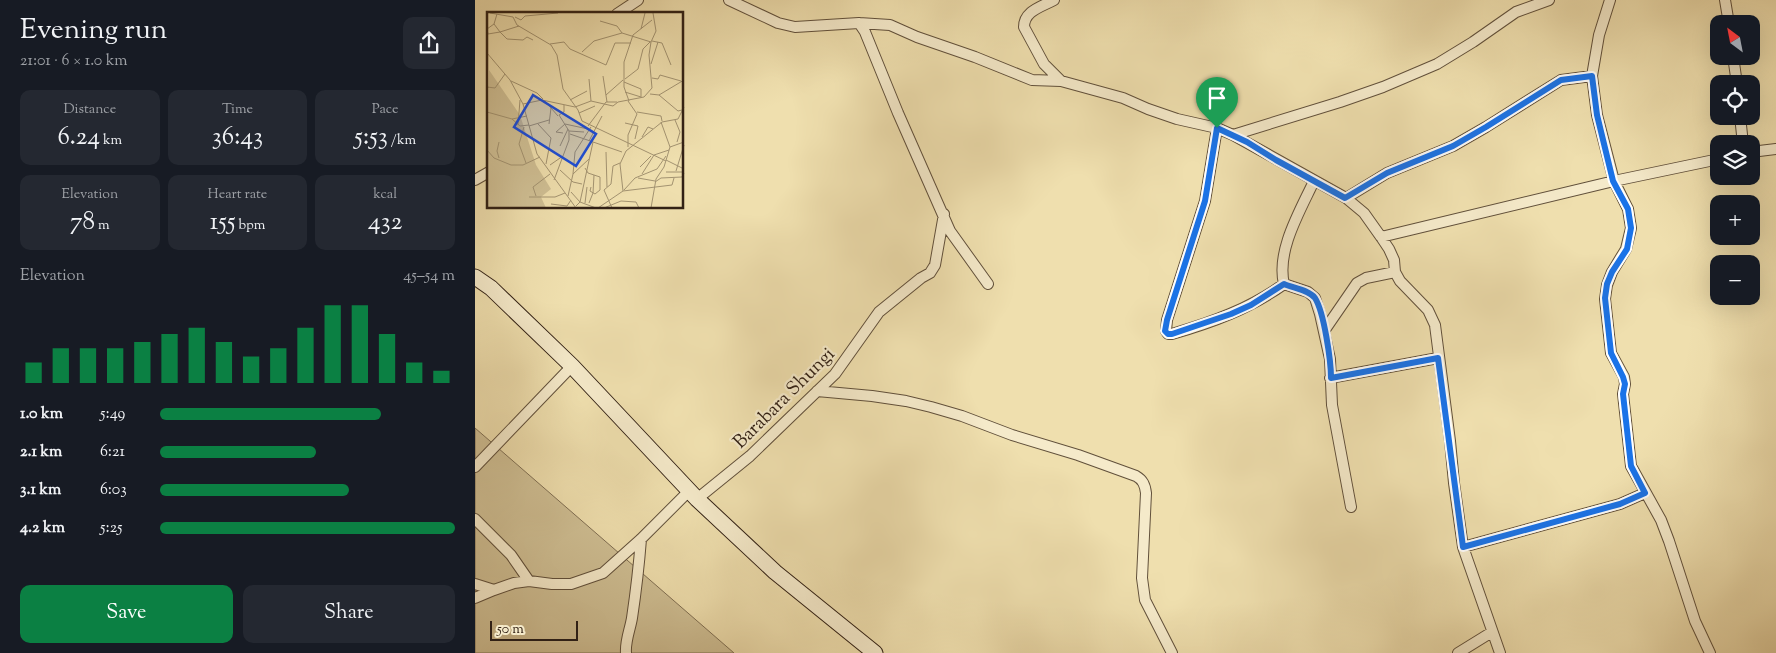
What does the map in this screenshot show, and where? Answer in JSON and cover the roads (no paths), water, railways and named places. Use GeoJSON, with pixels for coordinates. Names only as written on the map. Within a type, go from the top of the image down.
{"type":"FeatureCollection","features":[{"type":"Feature","properties":{"kind":"street"},"geometry":{"type":"LineString","coordinates":[[620,12],[638,0]]}},
{"type":"Feature","properties":{"kind":"street"},"geometry":{"type":"LineString","coordinates":[[729,0],[777,23],[795,27],[859,23],[889,25],[1032,80],[1061,81],[1123,98],[1177,119],[1217,128],[1233,135],[1345,198],[1364,214],[1381,237],[1393,260],[1395,272],[1400,281],[1428,310],[1435,325],[1463,547],[1500,653]]}},
{"type":"Feature","properties":{"kind":"street"},"geometry":{"type":"LineString","coordinates":[[1054,0],[1027,15],[1024,21],[1024,28],[1044,64],[1061,81]]}},
{"type":"Feature","properties":{"kind":"street"},"geometry":{"type":"LineString","coordinates":[[1233,135],[1349,99],[1437,64],[1516,12],[1549,0]]}},
{"type":"Feature","properties":{"kind":"street"},"geometry":{"type":"LineString","coordinates":[[1609,0],[1599,35],[1592,76],[1597,115],[1613,181],[1628,209],[1631,228],[1627,249],[1612,272],[1607,284],[1606,316],[1611,353],[1625,384],[1623,394],[1631,466],[1661,520],[1695,621],[1710,653]]}},
{"type":"Feature","properties":{"kind":"street"},"geometry":{"type":"LineString","coordinates":[[1725,0],[1728,15]]}},
{"type":"Feature","properties":{"kind":"street"},"geometry":{"type":"LineString","coordinates":[[859,23],[865,32],[950,231],[987,284]]}},
{"type":"Feature","properties":{"kind":"street"},"geometry":{"type":"LineString","coordinates":[[1345,198],[1387,173],[1453,146],[1561,80],[1592,76]]}},
{"type":"Feature","properties":{"kind":"street"},"geometry":{"type":"LineString","coordinates":[[1217,128],[1205,201],[1165,331],[1168,334],[1172,334],[1231,314],[1251,305],[1284,284]]}},
{"type":"Feature","properties":{"kind":"street"},"geometry":{"type":"LineString","coordinates":[[1760,151],[1776,149]]}},
{"type":"Feature","properties":{"kind":"street"},"geometry":{"type":"LineString","coordinates":[[1381,237],[1613,181],[1710,161]]}},
{"type":"Feature","properties":{"kind":"street"},"geometry":{"type":"LineString","coordinates":[[475,180],[487,173]]}},
{"type":"Feature","properties":{"kind":"street"},"geometry":{"type":"LineString","coordinates":[[1284,284],[1281,271],[1282,261],[1294,223],[1313,181]]}},
{"type":"Feature","properties":{"kind":"street","name":"Barabara Shungi"},"geometry":{"type":"LineString","coordinates":[[529,580],[552,584],[571,584],[603,573],[641,538],[693,495],[750,456],[835,374],[879,312],[930,273],[935,265],[943,214]]}},
{"type":"Feature","properties":{"kind":"street"},"geometry":{"type":"LineString","coordinates":[[1324,331],[1357,283],[1366,278],[1395,272]]}},
{"type":"Feature","properties":{"kind":"street"},"geometry":{"type":"LineString","coordinates":[[475,277],[491,288],[572,366],[693,495],[775,572],[875,653]]}},
{"type":"Feature","properties":{"kind":"street"},"geometry":{"type":"LineString","coordinates":[[1284,284],[1308,292],[1315,298],[1331,359],[1332,405],[1351,507]]}},
{"type":"Feature","properties":{"kind":"street"},"geometry":{"type":"LineString","coordinates":[[1331,378],[1438,358]]}},
{"type":"Feature","properties":{"kind":"street"},"geometry":{"type":"LineString","coordinates":[[475,467],[572,366]]}},
{"type":"Feature","properties":{"kind":"street"},"geometry":{"type":"LineString","coordinates":[[817,391],[906,400],[1077,455],[1141,479],[1146,493],[1142,578],[1145,600],[1172,653]]}},
{"type":"Feature","properties":{"kind":"street"},"geometry":{"type":"LineString","coordinates":[[1463,547],[1620,504],[1645,493]]}},
{"type":"Feature","properties":{"kind":"street"},"geometry":{"type":"LineString","coordinates":[[475,518],[511,555],[529,580],[494,590],[475,598]]}},
{"type":"Feature","properties":{"kind":"street"},"geometry":{"type":"LineString","coordinates":[[626,653],[625,646],[631,626],[641,538]]}},
{"type":"Feature","properties":{"kind":"street"},"geometry":{"type":"LineString","coordinates":[[475,584],[494,590]]}},
{"type":"Feature","properties":{"kind":"street"},"geometry":{"type":"LineString","coordinates":[[1458,653],[1492,632]]}}]}
